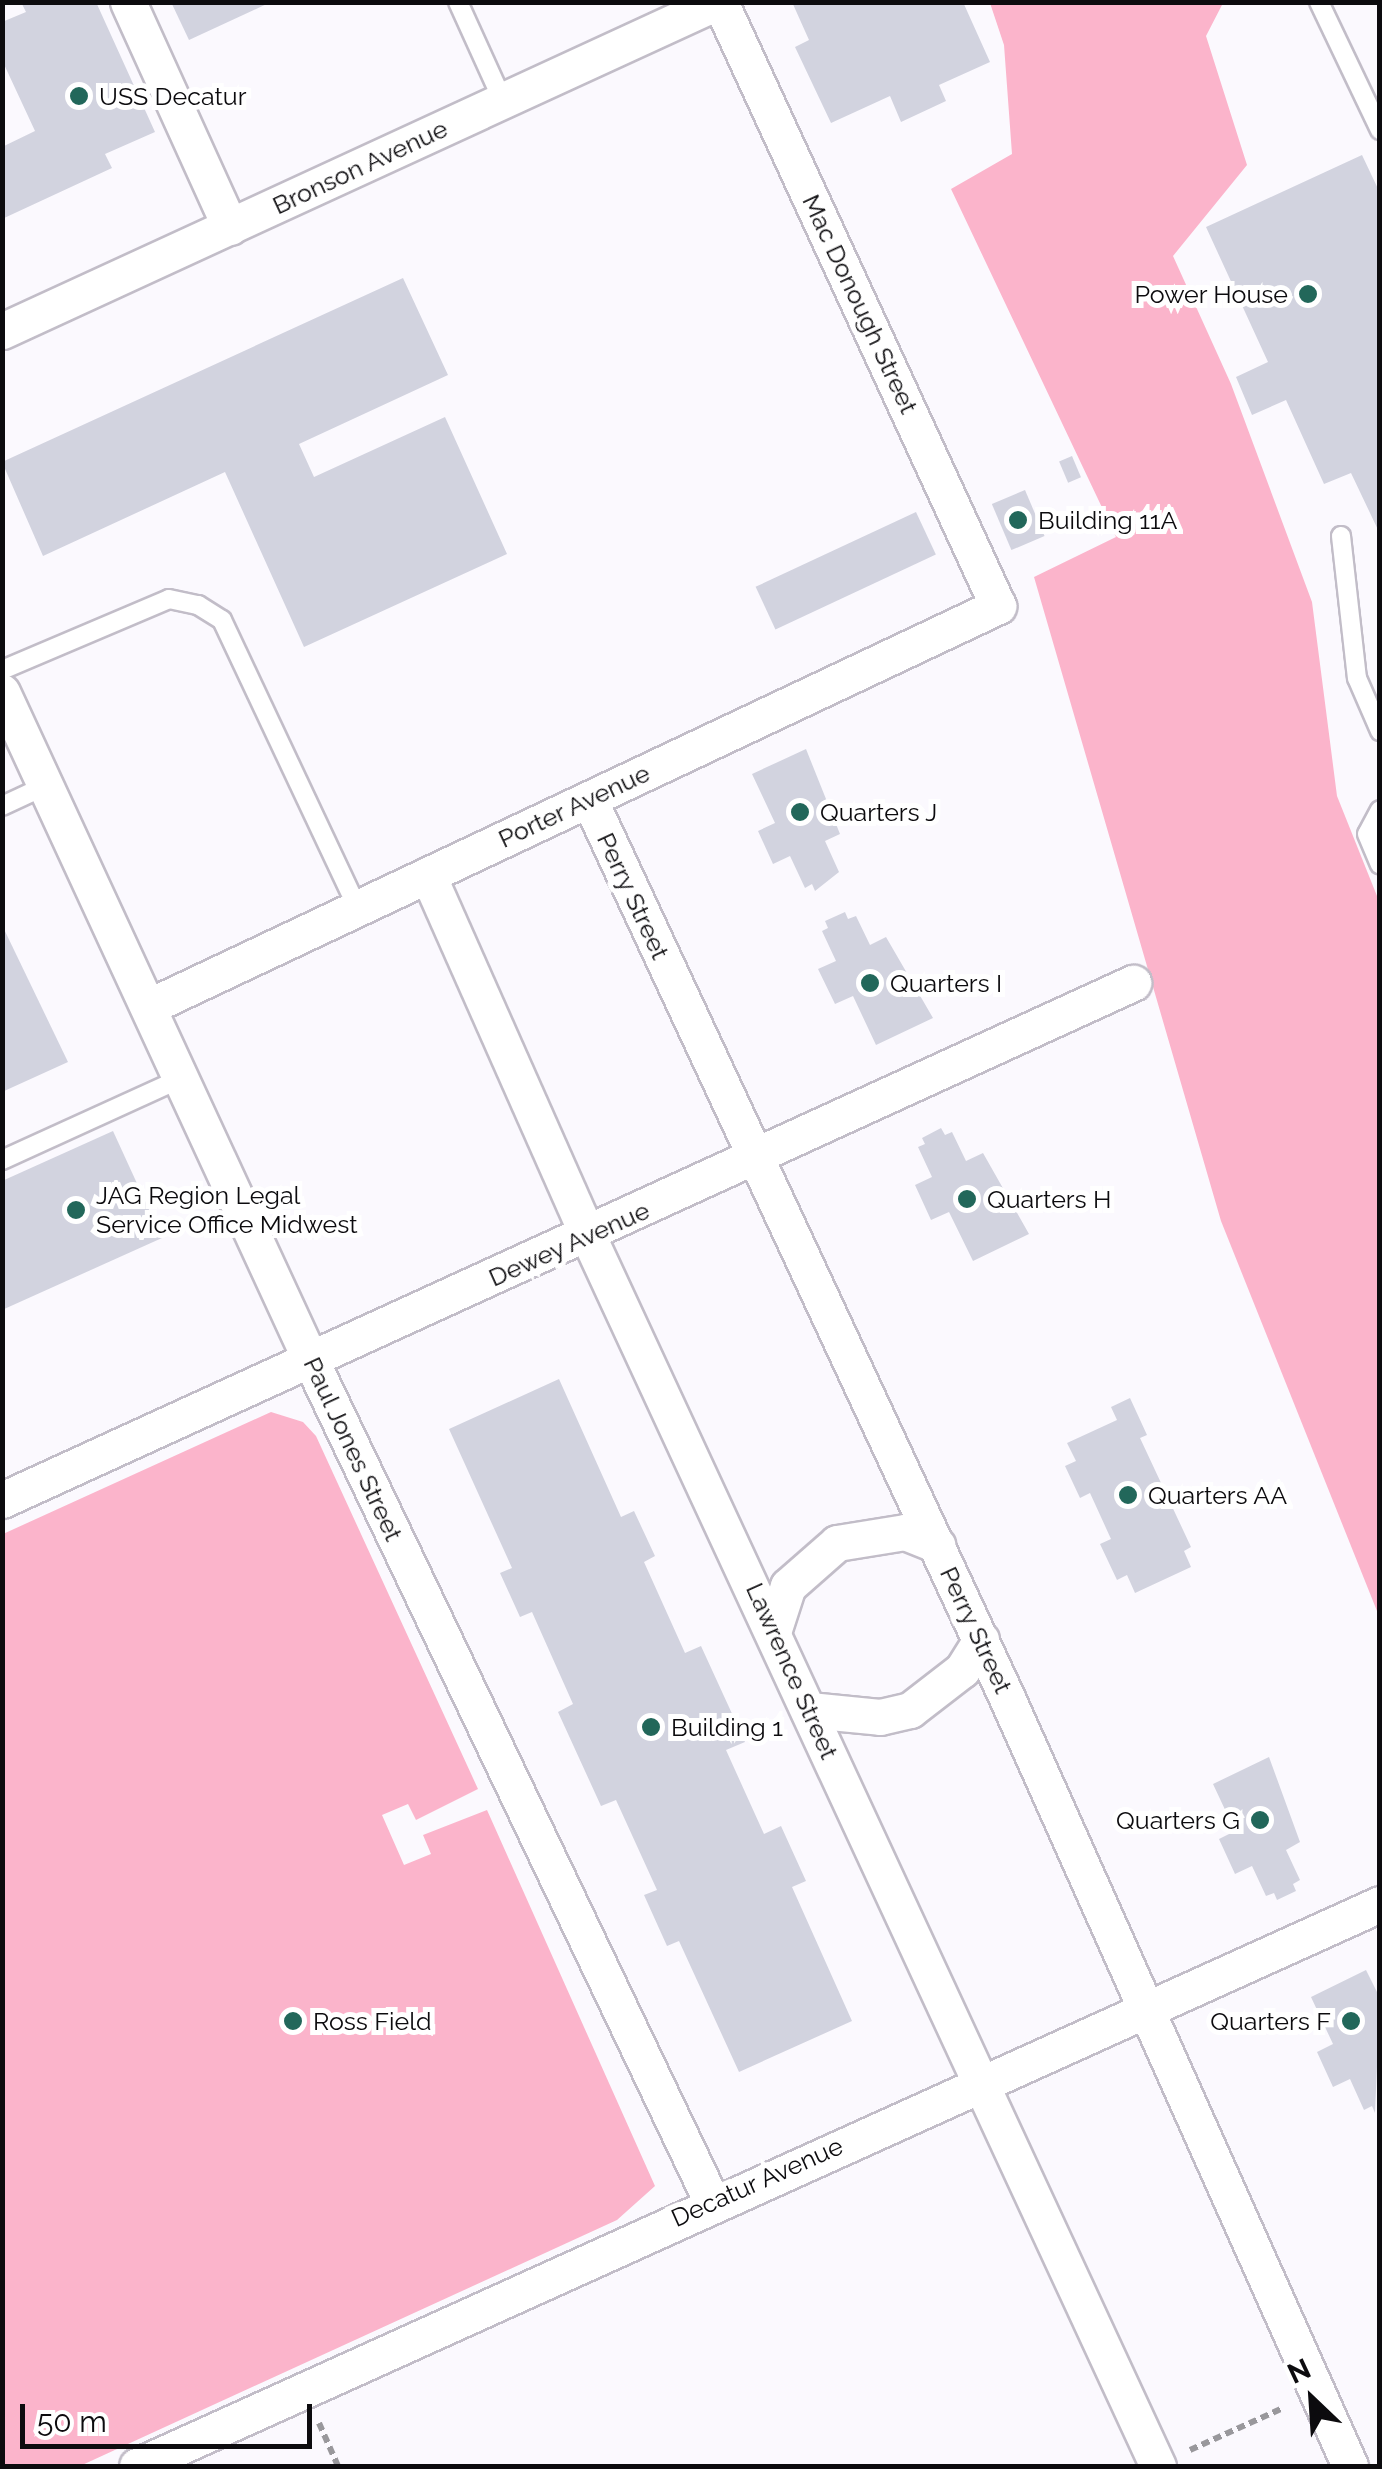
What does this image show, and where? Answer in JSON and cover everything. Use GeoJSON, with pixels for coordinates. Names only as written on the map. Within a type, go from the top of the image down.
{"type":"FeatureCollection","features":[{"type":"Feature","properties":{"kind":"street"},"geometry":{"type":"LineString","coordinates":[[128,2],[230,227]]}},
{"type":"Feature","properties":{"kind":"street","name":"Bronson Avenue"},"geometry":{"type":"LineString","coordinates":[[2,331],[719,2]]}},
{"type":"Feature","properties":{"kind":"street","name":"Mac Donough Street"},"geometry":{"type":"LineString","coordinates":[[719,2],[998,606]]}},
{"type":"Feature","properties":{"kind":"street","name":"Porter Avenue"},"geometry":{"type":"LineString","coordinates":[[150,1006],[998,606]]}},
{"type":"Feature","properties":{"kind":"street","name":"Paul Jones Street"},"geometry":{"type":"LineString","coordinates":[[2,692],[311,1361],[712,2202]]}},
{"type":"Feature","properties":{"kind":"street","name":"Perry Street"},"geometry":{"type":"LineString","coordinates":[[589,799],[981,1640],[1350,2466]]}},
{"type":"Feature","properties":{"kind":"street","name":"Lawrence Street"},"geometry":{"type":"LineString","coordinates":[[428,875],[588,1236],[774,1629],[1157,2466]]}},
{"type":"Feature","properties":{"kind":"street","name":"Dewey Avenue"},"geometry":{"type":"LineString","coordinates":[[2,1500],[588,1236],[1134,983]]}},
{"type":"Feature","properties":{"kind":"street"},"geometry":{"type":"LineString","coordinates":[[774,1629],[788,1586],[837,1542],[905,1532],[937,1545]]}},
{"type":"Feature","properties":{"kind":"street"},"geometry":{"type":"LineString","coordinates":[[809,1710],[880,1717],[910,1710],[962,1670],[981,1640]]}},
{"type":"Feature","properties":{"kind":"street","name":"Decatur Avenue"},"geometry":{"type":"LineString","coordinates":[[137,2466],[199,2454],[305,2390],[712,2202],[980,2086],[1380,1904]]}},
{"type":"Feature","properties":{"kind":"lane"},"geometry":{"type":"LineString","coordinates":[[458,2],[503,101]]}},
{"type":"Feature","properties":{"kind":"lane"},"geometry":{"type":"LineString","coordinates":[[1319,2],[1380,130]]}},
{"type":"Feature","properties":{"kind":"lane"},"geometry":{"type":"LineString","coordinates":[[1341,536],[1357,678],[1380,731]]}},
{"type":"Feature","properties":{"kind":"lane"},"geometry":{"type":"LineString","coordinates":[[2,670],[169,599],[198,605],[222,620],[358,908]]}},
{"type":"Feature","properties":{"kind":"lane"},"geometry":{"type":"LineString","coordinates":[[2,806],[46,786]]}},
{"type":"Feature","properties":{"kind":"lane"},"geometry":{"type":"LineString","coordinates":[[1380,810],[1366,834],[1380,864]]}},
{"type":"Feature","properties":{"kind":"lane"},"geometry":{"type":"LineString","coordinates":[[2,1160],[183,1078]]}},
{"type":"Feature","properties":{"kind":"path"},"geometry":{"type":"LineString","coordinates":[[305,2390],[338,2466]]}},
{"type":"Feature","properties":{"kind":"path"},"geometry":{"type":"LineString","coordinates":[[1157,2466],[1317,2392]]}},
{"type":"Feature","properties":{"kind":"shaded area"},"geometry":{"type":"Polygon","coordinates":[[[990,3],[1223,3],[1206,36],[1247,165],[1173,256],[1231,384],[1312,602],[1337,796],[1379,901],[1379,1616],[1221,1221],[1034,577],[1116,537],[951,189],[1012,154],[1004,45],[990,3]]]}},
{"type":"Feature","properties":{"kind":"shaded area","name":"Ross Field"},"geometry":{"type":"Polygon","coordinates":[[[271,1412],[303,1422],[316,1436],[478,1789],[416,1820],[408,1804],[382,1815],[404,1865],[431,1854],[423,1835],[487,1810],[655,2186],[617,2220],[80,2466],[3,2466],[3,1534],[271,1412]]]}},
{"type":"Feature","properties":{"kind":"building","name":"USS Decatur"},"geometry":{"type":"Polygon","coordinates":[[[21,2],[96,2],[155,132],[105,154],[112,168],[2,219],[2,147],[35,131],[2,60],[2,22],[26,12],[21,2]]]}},
{"type":"Feature","properties":{"kind":"building"},"geometry":{"type":"Polygon","coordinates":[[[171,2],[271,2],[189,40],[171,2]]]}},
{"type":"Feature","properties":{"kind":"building"},"geometry":{"type":"Polygon","coordinates":[[[792,2],[963,2],[990,62],[939,85],[946,101],[901,122],[890,96],[831,123],[795,47],[809,40],[792,2]]]}},
{"type":"Feature","properties":{"kind":"building","name":"Power House"},"geometry":{"type":"Polygon","coordinates":[[[1362,155],[1380,193],[1380,534],[1351,473],[1324,484],[1286,400],[1252,415],[1236,377],[1268,362],[1206,227],[1362,155]]]}},
{"type":"Feature","properties":{"kind":"building"},"geometry":{"type":"Polygon","coordinates":[[[403,278],[448,375],[299,444],[314,477],[445,417],[507,554],[304,647],[225,472],[43,556],[2,462],[403,278]]]}},
{"type":"Feature","properties":{"kind":"building"},"geometry":{"type":"Polygon","coordinates":[[[1072,456],[1081,477],[1068,483],[1059,461],[1072,456]]]}},
{"type":"Feature","properties":{"kind":"building","name":"Building 11A"},"geometry":{"type":"Polygon","coordinates":[[[1025,490],[1045,536],[1011,550],[992,504],[1025,490]]]}},
{"type":"Feature","properties":{"kind":"building"},"geometry":{"type":"Polygon","coordinates":[[[916,512],[936,555],[775,629],[756,587],[916,512]]]}},
{"type":"Feature","properties":{"kind":"building","name":"Quarters J"},"geometry":{"type":"Polygon","coordinates":[[[806,749],[840,834],[825,841],[839,872],[815,891],[812,884],[805,888],[790,856],[773,864],[758,831],[775,823],[752,774],[806,749]]]}},
{"type":"Feature","properties":{"kind":"building","name":"Quarters I"},"geometry":{"type":"Polygon","coordinates":[[[845,912],[848,919],[856,916],[870,945],[886,937],[933,1018],[876,1045],[853,996],[835,1004],[818,969],[836,961],[822,931],[828,928],[825,921],[845,912]]]}},
{"type":"Feature","properties":{"kind":"building"},"geometry":{"type":"Polygon","coordinates":[[[2,925],[68,1062],[2,1092],[2,925]]]}},
{"type":"Feature","properties":{"kind":"building","name":"Quarters H"},"geometry":{"type":"Polygon","coordinates":[[[941,1128],[945,1135],[952,1132],[966,1161],[983,1153],[1029,1234],[973,1261],[949,1212],[931,1220],[915,1185],[932,1177],[918,1147],[925,1144],[922,1138],[941,1128]]]}},
{"type":"Feature","properties":{"kind":"building","name":"JAG Region Legal Service Office Midwest"},"geometry":{"type":"Polygon","coordinates":[[[113,1131],[162,1238],[2,1310],[2,1181],[113,1131]]]}},
{"type":"Feature","properties":{"kind":"building","name":"Building 1"},"geometry":{"type":"Polygon","coordinates":[[[559,1379],[621,1517],[634,1511],[655,1556],[644,1562],[685,1653],[701,1646],[745,1742],[726,1750],[764,1834],[781,1826],[806,1881],[792,1887],[852,2021],[739,2072],[679,1941],[667,1946],[644,1895],[657,1890],[616,1800],[601,1806],[558,1712],[573,1704],[532,1612],[520,1617],[500,1573],[512,1568],[449,1429],[559,1379]]]}},
{"type":"Feature","properties":{"kind":"building","name":"Quarters AA"},"geometry":{"type":"Polygon","coordinates":[[[1130,1398],[1147,1435],[1140,1438],[1191,1547],[1184,1551],[1191,1567],[1135,1593],[1127,1575],[1117,1580],[1100,1544],[1111,1539],[1090,1493],[1080,1498],[1065,1466],[1076,1461],[1067,1443],[1117,1420],[1111,1407],[1130,1398]]]}},
{"type":"Feature","properties":{"kind":"building","name":"Quarters G"},"geometry":{"type":"Polygon","coordinates":[[[1269,1757],[1300,1842],[1286,1850],[1300,1880],[1293,1884],[1296,1891],[1277,1900],[1274,1893],[1266,1896],[1252,1866],[1235,1874],[1219,1839],[1235,1831],[1213,1784],[1269,1757]]]}},
{"type":"Feature","properties":{"kind":"building","name":"Quarters F"},"geometry":{"type":"Polygon","coordinates":[[[1366,1970],[1380,1998],[1375,2113],[1372,2106],[1364,2110],[1350,2079],[1333,2087],[1317,2052],[1333,2044],[1311,1997],[1366,1970]]]}},
{"type":"Feature","properties":{"kind":"place","name":"USS Decatur"},"geometry":{"type":"Point","coordinates":[79,96]}},
{"type":"Feature","properties":{"kind":"place","name":"Power House"},"geometry":{"type":"Point","coordinates":[1308,294]}},
{"type":"Feature","properties":{"kind":"place","name":"Building 11A"},"geometry":{"type":"Point","coordinates":[1018,520]}},
{"type":"Feature","properties":{"kind":"place","name":"Quarters J"},"geometry":{"type":"Point","coordinates":[800,812]}},
{"type":"Feature","properties":{"kind":"place","name":"Quarters I"},"geometry":{"type":"Point","coordinates":[870,983]}},
{"type":"Feature","properties":{"kind":"place","name":"Quarters H"},"geometry":{"type":"Point","coordinates":[967,1199]}},
{"type":"Feature","properties":{"kind":"place","name":"JAG Region Legal Service Office Midwest"},"geometry":{"type":"Point","coordinates":[76,1210]}},
{"type":"Feature","properties":{"kind":"place","name":"Quarters AA"},"geometry":{"type":"Point","coordinates":[1128,1495]}},
{"type":"Feature","properties":{"kind":"place","name":"Building 1"},"geometry":{"type":"Point","coordinates":[651,1727]}},
{"type":"Feature","properties":{"kind":"place","name":"Quarters G"},"geometry":{"type":"Point","coordinates":[1260,1820]}},
{"type":"Feature","properties":{"kind":"place","name":"Ross Field"},"geometry":{"type":"Point","coordinates":[293,2021]}},
{"type":"Feature","properties":{"kind":"place","name":"Quarters F"},"geometry":{"type":"Point","coordinates":[1351,2021]}}]}
